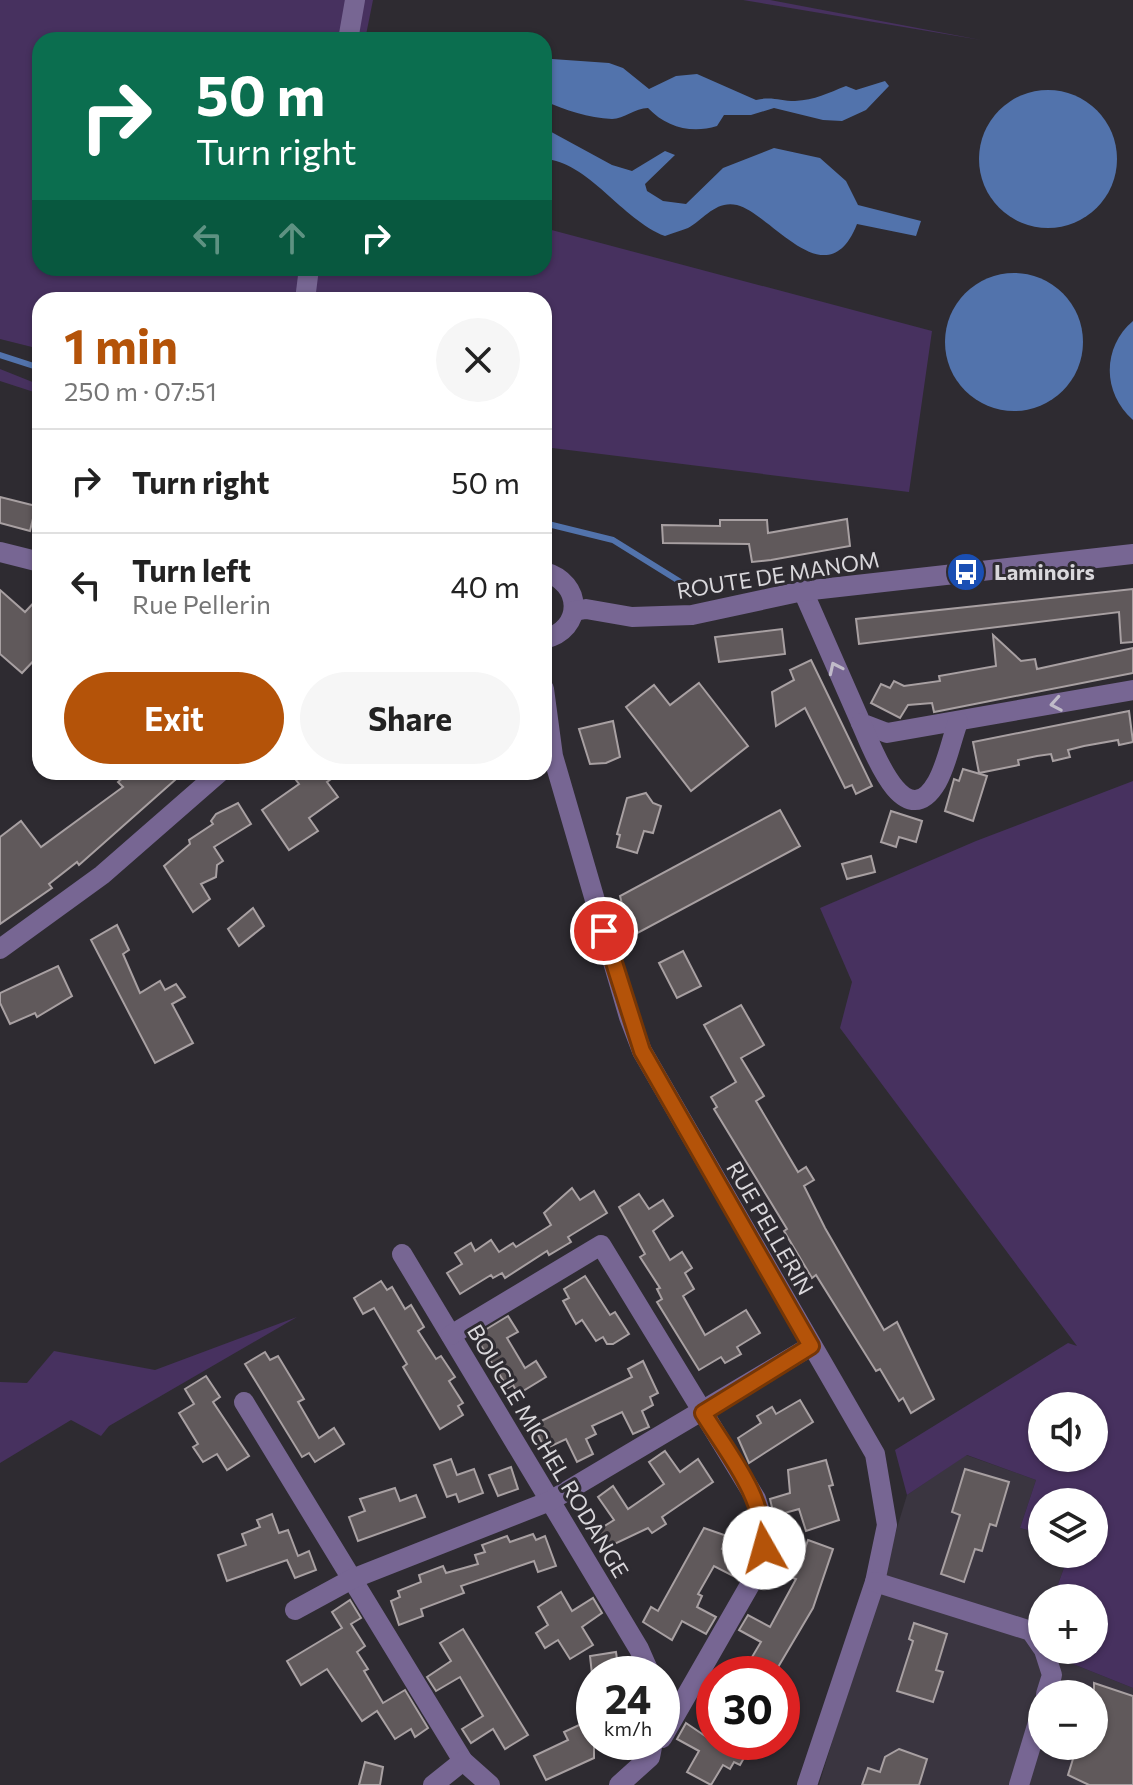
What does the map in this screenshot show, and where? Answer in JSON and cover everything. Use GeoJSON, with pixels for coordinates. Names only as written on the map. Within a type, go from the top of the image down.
{"type":"FeatureCollection","features":[{"type":"Feature","properties":{"kind":"street"},"geometry":{"type":"LineString","coordinates":[[349,32],[355,0]]}},
{"type":"Feature","properties":{"kind":"street"},"geometry":{"type":"LineString","coordinates":[[0,552],[32,560]]}},
{"type":"Feature","properties":{"kind":"street","name":"ROUTE DE MANOM"},"geometry":{"type":"LineString","coordinates":[[574,611],[667,617],[803,591],[1133,554]]}},
{"type":"Feature","properties":{"kind":"street"},"geometry":{"type":"LineString","coordinates":[[552,576],[564,581],[571,590],[574,611],[564,631],[552,636]]}},
{"type":"Feature","properties":{"kind":"street"},"geometry":{"type":"LineString","coordinates":[[803,591],[861,723],[892,788],[901,797],[916,799],[928,794],[937,782],[958,722]]}},
{"type":"Feature","properties":{"kind":"street"},"geometry":{"type":"LineString","coordinates":[[861,723],[887,733],[1133,690]]}},
{"type":"Feature","properties":{"kind":"street","name":"RUE PELLERIN"},"geometry":{"type":"LineString","coordinates":[[552,749],[629,1017],[642,1051],[875,1454],[887,1525],[875,1582],[807,1785]]}},
{"type":"Feature","properties":{"kind":"street"},"geometry":{"type":"LineString","coordinates":[[0,949],[102,875],[211,780]]}},
{"type":"Feature","properties":{"kind":"street"},"geometry":{"type":"LineString","coordinates":[[451,1335],[601,1245],[756,1499],[765,1524],[764,1548],[755,1576],[680,1704]]}},
{"type":"Feature","properties":{"kind":"street","name":"BOUCLE MICHEL RODANGE"},"geometry":{"type":"LineString","coordinates":[[402,1254],[642,1656]]}},
{"type":"Feature","properties":{"kind":"street"},"geometry":{"type":"LineString","coordinates":[[295,1610],[352,1579],[550,1501],[703,1413],[811,1346]]}},
{"type":"Feature","properties":{"kind":"street"},"geometry":{"type":"LineString","coordinates":[[244,1402],[463,1761],[490,1785]]}},
{"type":"Feature","properties":{"kind":"street"},"geometry":{"type":"LineString","coordinates":[[875,1582],[1028,1630]]}},
{"type":"Feature","properties":{"kind":"street"},"geometry":{"type":"LineString","coordinates":[[1019,1785],[1028,1755]]}},
{"type":"Feature","properties":{"kind":"street"},"geometry":{"type":"LineString","coordinates":[[619,1785],[642,1760]]}},
{"type":"Feature","properties":{"kind":"street"},"geometry":{"type":"LineString","coordinates":[[639,1785],[650,1760]]}},
{"type":"Feature","properties":{"kind":"street"},"geometry":{"type":"LineString","coordinates":[[433,1785],[463,1761]]}},
{"type":"Feature","properties":{"kind":"shaded area"},"geometry":{"type":"Polygon","coordinates":[[[0,0],[373,0],[367,32],[32,32],[32,276],[552,276],[552,230],[932,331],[909,492],[552,448],[552,292],[32,292],[32,347],[0,339],[0,0]]]}},
{"type":"Feature","properties":{"kind":"shaded area"},"geometry":{"type":"Polygon","coordinates":[[[743,0],[770,0],[981,40],[743,0]]]}},
{"type":"Feature","properties":{"kind":"shaded area"},"geometry":{"type":"Polygon","coordinates":[[[0,369],[32,382],[32,391],[0,381],[0,369]]]}},
{"type":"Feature","properties":{"kind":"shaded area"},"geometry":{"type":"Polygon","coordinates":[[[1133,781],[1133,1688],[1073,1664],[1108,1664],[1108,1584],[1058,1584],[1064,1568],[1108,1568],[1108,1488],[1033,1488],[1036,1480],[967,1455],[907,1495],[895,1450],[1068,1343],[1077,1346],[840,1028],[852,982],[820,908],[976,841],[1133,781]]]}},
{"type":"Feature","properties":{"kind":"shaded area"},"geometry":{"type":"Polygon","coordinates":[[[297,1317],[109,1426],[101,1436],[71,1420],[0,1463],[0,1382],[27,1383],[54,1351],[155,1370],[297,1317]]]}},
{"type":"Feature","properties":{"kind":"shaded area"},"geometry":{"type":"Polygon","coordinates":[[[966,1455],[1036,1480],[1033,1488],[1028,1488],[1028,1504],[1020,1528],[1028,1530],[1028,1568],[1064,1568],[1058,1584],[1028,1584],[1028,1664],[1073,1664],[1133,1688],[1133,1785],[819,1785],[907,1495],[966,1455]]]}},
{"type":"Feature","properties":{"kind":"shaded area"},"geometry":{"type":"Polygon","coordinates":[[[1028,1504],[1028,1530],[1020,1528],[1028,1504]]]}},
{"type":"Feature","properties":{"kind":"water"},"geometry":{"type":"Polygon","coordinates":[[[552,59],[609,63],[623,68],[649,89],[676,76],[697,74],[756,100],[802,100],[846,86],[856,90],[885,81],[889,86],[866,110],[842,121],[823,120],[774,108],[751,115],[724,115],[717,126],[688,129],[663,120],[648,108],[612,119],[577,113],[552,104],[552,59]]]}},
{"type":"Feature","properties":{"kind":"water"},"geometry":{"type":"Polygon","coordinates":[[[1048,90],[1075,95],[1097,110],[1112,132],[1117,159],[1112,186],[1097,208],[1075,223],[1048,228],[1021,223],[999,208],[984,186],[979,159],[984,132],[999,110],[1021,95],[1048,90]]]}},
{"type":"Feature","properties":{"kind":"water"},"geometry":{"type":"Polygon","coordinates":[[[552,132],[612,165],[632,171],[665,151],[675,155],[645,184],[647,191],[663,201],[686,204],[723,168],[774,148],[820,158],[846,181],[858,205],[921,221],[916,236],[857,224],[845,245],[831,254],[815,254],[751,212],[730,204],[716,208],[688,228],[665,236],[634,218],[590,180],[552,160],[552,132]]]}},
{"type":"Feature","properties":{"kind":"water"},"geometry":{"type":"Polygon","coordinates":[[[1014,273],[1041,278],[1063,293],[1078,315],[1083,342],[1078,369],[1063,391],[1041,406],[1014,411],[987,406],[965,391],[950,369],[945,342],[950,315],[965,293],[987,278],[1014,273]]]}},
{"type":"Feature","properties":{"kind":"water"},"geometry":{"type":"Polygon","coordinates":[[[1133,321],[1133,420],[1116,397],[1110,370],[1116,344],[1133,321]]]}},
{"type":"Feature","properties":{"kind":"building"},"geometry":{"type":"Polygon","coordinates":[[[0,497],[32,505],[30,531],[0,523],[0,497]]]}},
{"type":"Feature","properties":{"kind":"building"},"geometry":{"type":"Polygon","coordinates":[[[847,519],[850,546],[771,560],[752,562],[749,544],[663,543],[662,525],[720,526],[720,520],[767,520],[768,533],[847,519]]]}},
{"type":"Feature","properties":{"kind":"building"},"geometry":{"type":"Polygon","coordinates":[[[1133,589],[1133,642],[1121,643],[1119,612],[859,644],[856,619],[1133,589]]]}},
{"type":"Feature","properties":{"kind":"building"},"geometry":{"type":"Polygon","coordinates":[[[0,590],[25,612],[32,605],[32,662],[22,673],[0,654],[0,590]]]}},
{"type":"Feature","properties":{"kind":"building"},"geometry":{"type":"Polygon","coordinates":[[[782,629],[785,654],[719,662],[715,637],[782,629]]]}},
{"type":"Feature","properties":{"kind":"building"},"geometry":{"type":"Polygon","coordinates":[[[993,635],[1021,661],[1035,659],[1037,669],[1133,648],[1133,673],[934,712],[932,703],[908,705],[900,718],[871,703],[881,684],[890,688],[894,681],[904,686],[940,681],[939,676],[996,666],[993,635]]]}},
{"type":"Feature","properties":{"kind":"building"},"geometry":{"type":"Polygon","coordinates":[[[811,660],[872,786],[856,794],[852,785],[845,788],[805,708],[776,726],[772,692],[794,680],[790,670],[811,660]]]}},
{"type":"Feature","properties":{"kind":"building"},"geometry":{"type":"Polygon","coordinates":[[[699,683],[748,746],[691,791],[626,707],[654,685],[670,705],[699,683]]]}},
{"type":"Feature","properties":{"kind":"building"},"geometry":{"type":"Polygon","coordinates":[[[1129,711],[1133,742],[1119,745],[1118,740],[1084,746],[1068,750],[1070,757],[1053,761],[1051,754],[1037,756],[1018,760],[1019,765],[979,773],[973,742],[1129,711]]]}},
{"type":"Feature","properties":{"kind":"building"},"geometry":{"type":"Polygon","coordinates":[[[613,721],[620,757],[606,763],[590,764],[579,729],[613,721]]]}},
{"type":"Feature","properties":{"kind":"building"},"geometry":{"type":"Polygon","coordinates":[[[963,769],[987,776],[973,821],[945,811],[954,779],[959,781],[963,769]]]}},
{"type":"Feature","properties":{"kind":"building"},"geometry":{"type":"Polygon","coordinates":[[[175,780],[79,865],[77,862],[49,884],[52,888],[0,924],[0,837],[21,821],[41,847],[123,787],[118,782],[175,780]]]}},
{"type":"Feature","properties":{"kind":"building"},"geometry":{"type":"Polygon","coordinates":[[[296,780],[330,780],[327,782],[338,797],[309,818],[318,831],[289,850],[262,810],[299,784],[296,780]]]}},
{"type":"Feature","properties":{"kind":"building"},"geometry":{"type":"Polygon","coordinates":[[[646,793],[653,803],[661,806],[653,833],[644,831],[637,853],[617,847],[620,835],[617,834],[627,798],[646,793]]]}},
{"type":"Feature","properties":{"kind":"building"},"geometry":{"type":"Polygon","coordinates":[[[238,803],[251,824],[214,847],[223,861],[217,865],[216,877],[201,884],[210,899],[193,912],[164,866],[190,844],[189,840],[213,824],[211,821],[216,814],[238,803]]]}},
{"type":"Feature","properties":{"kind":"building"},"geometry":{"type":"Polygon","coordinates":[[[780,810],[800,846],[630,937],[620,896],[780,810]]]}},
{"type":"Feature","properties":{"kind":"building"},"geometry":{"type":"Polygon","coordinates":[[[891,811],[922,821],[916,842],[899,837],[896,847],[881,842],[891,811]]]}},
{"type":"Feature","properties":{"kind":"building"},"geometry":{"type":"Polygon","coordinates":[[[871,856],[875,872],[847,879],[842,864],[871,856]]]}},
{"type":"Feature","properties":{"kind":"building"},"geometry":{"type":"Polygon","coordinates":[[[253,908],[264,926],[239,946],[228,929],[253,908]]]}},
{"type":"Feature","properties":{"kind":"building"},"geometry":{"type":"Polygon","coordinates":[[[117,925],[129,950],[123,954],[140,993],[160,981],[165,990],[176,984],[185,997],[172,1004],[193,1043],[155,1063],[91,940],[117,925]]]}},
{"type":"Feature","properties":{"kind":"building"},"geometry":{"type":"Polygon","coordinates":[[[683,951],[701,986],[677,998],[659,963],[683,951]]]}},
{"type":"Feature","properties":{"kind":"building"},"geometry":{"type":"Polygon","coordinates":[[[58,966],[72,996],[37,1017],[35,1013],[10,1024],[0,1003],[0,993],[58,966]]]}},
{"type":"Feature","properties":{"kind":"building"},"geometry":{"type":"Polygon","coordinates":[[[741,1005],[764,1045],[741,1058],[764,1096],[756,1101],[798,1172],[806,1167],[814,1180],[804,1186],[825,1228],[884,1330],[897,1322],[934,1399],[911,1413],[903,1398],[899,1401],[880,1369],[876,1371],[816,1275],[812,1278],[784,1231],[787,1229],[714,1109],[717,1107],[711,1097],[736,1082],[704,1025],[741,1005]]]}},
{"type":"Feature","properties":{"kind":"building"},"geometry":{"type":"Polygon","coordinates":[[[572,1188],[580,1200],[594,1191],[607,1213],[568,1237],[571,1242],[549,1255],[547,1251],[505,1278],[502,1273],[493,1278],[491,1275],[460,1294],[447,1273],[462,1264],[455,1253],[471,1243],[475,1251],[491,1240],[499,1252],[513,1243],[516,1247],[551,1225],[544,1213],[572,1188]]]}},
{"type":"Feature","properties":{"kind":"building"},"geometry":{"type":"Polygon","coordinates":[[[639,1194],[649,1209],[663,1200],[673,1216],[653,1231],[670,1260],[682,1252],[692,1268],[685,1273],[694,1289],[683,1296],[705,1335],[746,1310],[760,1333],[737,1347],[741,1354],[725,1363],[721,1357],[699,1370],[657,1302],[662,1299],[657,1289],[660,1288],[640,1257],[645,1254],[619,1207],[639,1194]]]}},
{"type":"Feature","properties":{"kind":"building"},"geometry":{"type":"Polygon","coordinates":[[[585,1276],[610,1315],[615,1312],[629,1334],[613,1344],[607,1344],[603,1337],[596,1341],[582,1320],[576,1324],[563,1301],[569,1298],[564,1289],[585,1276]]]}},
{"type":"Feature","properties":{"kind":"building"},"geometry":{"type":"Polygon","coordinates":[[[381,1281],[387,1290],[392,1287],[405,1309],[411,1305],[424,1327],[418,1331],[436,1359],[441,1356],[455,1377],[449,1381],[463,1403],[458,1406],[463,1415],[440,1429],[403,1367],[407,1364],[374,1308],[363,1314],[354,1298],[381,1281]]]}},
{"type":"Feature","properties":{"kind":"building"},"geometry":{"type":"Polygon","coordinates":[[[508,1316],[518,1332],[507,1338],[525,1368],[536,1361],[546,1377],[518,1394],[513,1385],[508,1388],[480,1344],[485,1341],[480,1333],[508,1316]]]}},
{"type":"Feature","properties":{"kind":"building"},"geometry":{"type":"Polygon","coordinates":[[[265,1352],[270,1360],[278,1356],[304,1399],[298,1402],[319,1438],[334,1428],[344,1444],[315,1462],[309,1453],[302,1457],[245,1364],[265,1352]]]}},
{"type":"Feature","properties":{"kind":"building"},"geometry":{"type":"Polygon","coordinates":[[[643,1361],[658,1393],[650,1397],[653,1405],[642,1411],[649,1427],[633,1434],[622,1412],[592,1426],[596,1434],[586,1439],[593,1454],[577,1462],[566,1439],[545,1449],[533,1425],[632,1377],[628,1369],[643,1361]]]}},
{"type":"Feature","properties":{"kind":"building"},"geometry":{"type":"Polygon","coordinates":[[[206,1376],[220,1397],[213,1402],[249,1456],[227,1470],[217,1454],[203,1462],[193,1447],[198,1444],[179,1413],[194,1404],[185,1389],[206,1376]]]}},
{"type":"Feature","properties":{"kind":"building"},"geometry":{"type":"Polygon","coordinates":[[[800,1400],[813,1422],[749,1463],[738,1438],[761,1423],[757,1416],[772,1407],[776,1414],[800,1400]]]}},
{"type":"Feature","properties":{"kind":"building"},"geometry":{"type":"Polygon","coordinates":[[[665,1451],[680,1472],[698,1459],[713,1482],[662,1517],[666,1524],[652,1533],[648,1528],[606,1548],[595,1532],[614,1520],[598,1497],[613,1486],[628,1509],[647,1496],[664,1484],[649,1462],[665,1451]]]}},
{"type":"Feature","properties":{"kind":"building"},"geometry":{"type":"Polygon","coordinates":[[[451,1459],[457,1475],[474,1469],[483,1493],[459,1502],[456,1494],[447,1497],[434,1465],[451,1459]]]}},
{"type":"Feature","properties":{"kind":"building"},"geometry":{"type":"Polygon","coordinates":[[[826,1460],[833,1485],[829,1486],[839,1520],[806,1531],[799,1509],[774,1516],[770,1499],[790,1493],[788,1470],[826,1460]]]}},
{"type":"Feature","properties":{"kind":"building"},"geometry":{"type":"Polygon","coordinates":[[[511,1467],[518,1489],[498,1496],[489,1475],[511,1467]]]}},
{"type":"Feature","properties":{"kind":"building"},"geometry":{"type":"Polygon","coordinates":[[[965,1469],[1009,1482],[996,1526],[990,1524],[982,1551],[975,1549],[964,1582],[941,1574],[960,1515],[952,1512],[965,1469]]]}},
{"type":"Feature","properties":{"kind":"building"},"geometry":{"type":"Polygon","coordinates":[[[395,1488],[400,1501],[416,1495],[425,1517],[358,1541],[349,1517],[365,1511],[360,1499],[395,1488]]]}},
{"type":"Feature","properties":{"kind":"building"},"geometry":{"type":"Polygon","coordinates":[[[272,1514],[279,1533],[288,1530],[298,1556],[309,1551],[316,1570],[295,1578],[287,1560],[227,1581],[218,1555],[246,1545],[242,1534],[260,1527],[257,1520],[272,1514]]]}},
{"type":"Feature","properties":{"kind":"building"},"geometry":{"type":"Polygon","coordinates":[[[704,1528],[730,1537],[722,1549],[746,1562],[737,1578],[714,1566],[698,1594],[702,1596],[697,1607],[716,1617],[706,1634],[682,1621],[672,1640],[643,1622],[651,1607],[658,1611],[704,1528]]]}},
{"type":"Feature","properties":{"kind":"building"},"geometry":{"type":"Polygon","coordinates":[[[533,1534],[536,1540],[545,1536],[556,1566],[538,1572],[534,1561],[461,1586],[464,1593],[421,1609],[423,1616],[399,1625],[391,1601],[400,1597],[398,1591],[421,1582],[419,1575],[443,1566],[446,1573],[478,1564],[475,1555],[485,1552],[482,1545],[507,1536],[510,1542],[533,1534]]]}},
{"type":"Feature","properties":{"kind":"building"},"geometry":{"type":"Polygon","coordinates":[[[808,1540],[833,1549],[813,1608],[785,1656],[753,1656],[761,1642],[739,1630],[748,1615],[770,1627],[796,1579],[770,1570],[775,1553],[800,1562],[808,1540]]]}},
{"type":"Feature","properties":{"kind":"building"},"geometry":{"type":"Polygon","coordinates":[[[561,1592],[572,1611],[593,1598],[602,1613],[582,1627],[593,1645],[570,1659],[558,1640],[545,1648],[536,1633],[548,1625],[538,1607],[561,1592]]]}},
{"type":"Feature","properties":{"kind":"building"},"geometry":{"type":"Polygon","coordinates":[[[350,1600],[361,1618],[351,1624],[365,1646],[357,1652],[368,1669],[364,1671],[383,1703],[405,1690],[428,1728],[415,1737],[411,1729],[395,1739],[377,1711],[362,1721],[327,1669],[301,1685],[287,1661],[342,1628],[332,1612],[350,1600]]]}},
{"type":"Feature","properties":{"kind":"building"},"geometry":{"type":"Polygon","coordinates":[[[914,1623],[947,1634],[936,1670],[943,1672],[933,1702],[897,1691],[913,1641],[909,1639],[914,1623]]]}},
{"type":"Feature","properties":{"kind":"building"},"geometry":{"type":"Polygon","coordinates":[[[463,1629],[528,1735],[505,1749],[493,1729],[471,1743],[462,1729],[483,1716],[460,1677],[436,1691],[427,1677],[451,1661],[440,1643],[463,1629]]]}},
{"type":"Feature","properties":{"kind":"building"},"geometry":{"type":"Polygon","coordinates":[[[616,1652],[617,1656],[590,1656],[616,1652]]]}},
{"type":"Feature","properties":{"kind":"building"},"geometry":{"type":"Polygon","coordinates":[[[1108,1688],[1133,1696],[1133,1785],[1089,1785],[1068,1775],[1073,1760],[1108,1760],[1108,1688]]]}},
{"type":"Feature","properties":{"kind":"building"},"geometry":{"type":"Polygon","coordinates":[[[686,1723],[696,1730],[696,1749],[680,1741],[686,1723]]]}},
{"type":"Feature","properties":{"kind":"building"},"geometry":{"type":"Polygon","coordinates":[[[576,1726],[576,1760],[590,1760],[546,1780],[534,1756],[568,1740],[564,1732],[576,1726]]]}},
{"type":"Feature","properties":{"kind":"building"},"geometry":{"type":"Polygon","coordinates":[[[899,1749],[927,1759],[919,1785],[862,1785],[868,1768],[880,1772],[885,1757],[899,1749]]]}},
{"type":"Feature","properties":{"kind":"building"},"geometry":{"type":"Polygon","coordinates":[[[696,1756],[696,1760],[743,1760],[740,1765],[734,1762],[730,1769],[723,1765],[711,1785],[687,1772],[696,1756]]]}},
{"type":"Feature","properties":{"kind":"building"},"geometry":{"type":"Polygon","coordinates":[[[365,1762],[383,1767],[380,1785],[359,1785],[365,1762]]]}},
{"type":"Feature","properties":{"kind":"waterway"},"geometry":{"type":"LineString","coordinates":[[0,355],[32,365]]}},
{"type":"Feature","properties":{"kind":"waterway"},"geometry":{"type":"LineString","coordinates":[[552,525],[613,540],[687,586]]}},
{"type":"Feature","properties":{"kind":"place","name":"Laminoirs"},"geometry":{"type":"Point","coordinates":[966,572]}},
{"type":"Feature","properties":{"kind":"route"},"geometry":{"type":"LineString","coordinates":[[604,931],[642,1051],[811,1346],[703,1413],[756,1499],[765,1524],[764,1548]]}}]}
